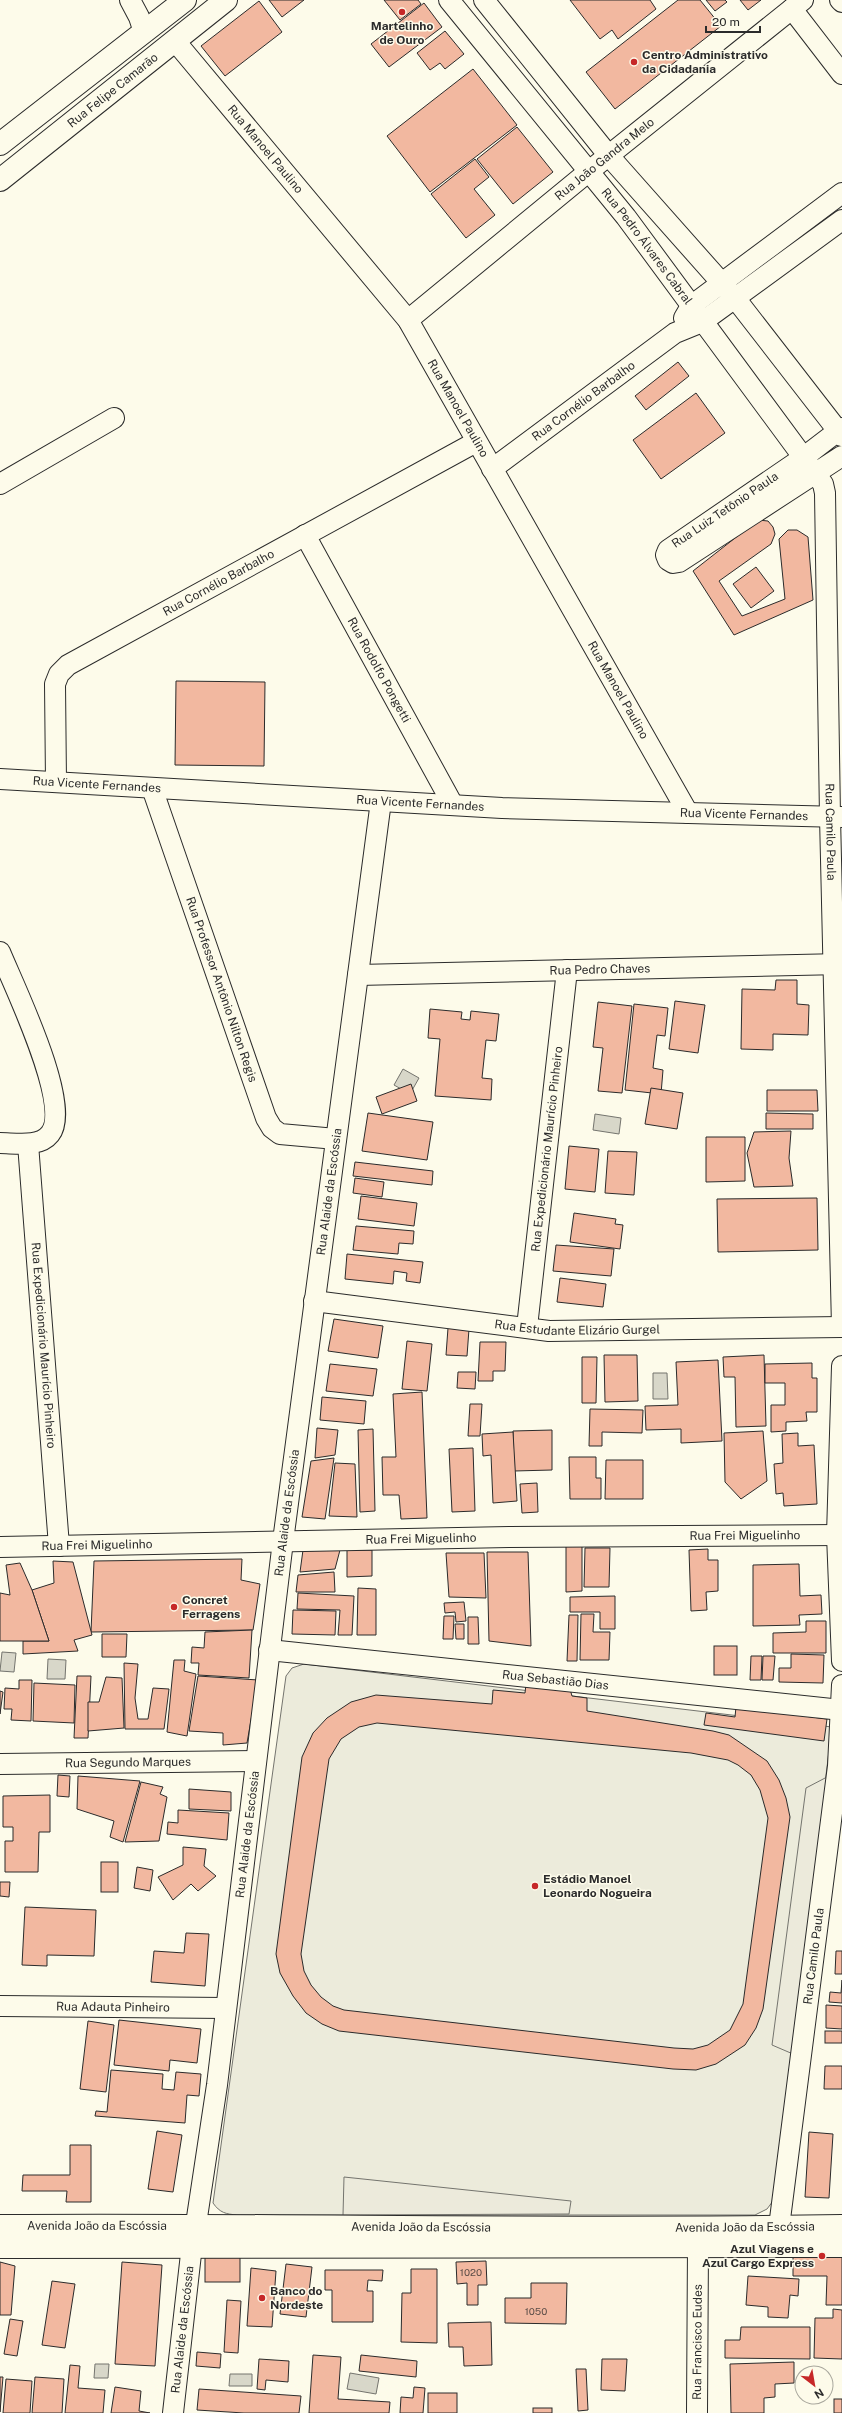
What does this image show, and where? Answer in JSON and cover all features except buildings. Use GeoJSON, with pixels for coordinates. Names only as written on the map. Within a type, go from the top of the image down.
{"type":"FeatureCollection","features":[{"type":"Feature","properties":{"kind":"main road"},"geometry":{"type":"LineString","coordinates":[[0,144],[185,0]]}},
{"type":"Feature","properties":{"kind":"main road","name":"Rua Felipe Camarão"},"geometry":{"type":"LineString","coordinates":[[0,180],[226,0]]}},
{"type":"Feature","properties":{"kind":"main road","name":"Avenida João da Escóssia"},"geometry":{"type":"LineString","coordinates":[[0,2226],[194,2235],[698,2246],[842,2246]]}},
{"type":"Feature","properties":{"kind":"main road","name":"Avenida João da Escóssia"},"geometry":{"type":"LineString","coordinates":[[0,2247],[194,2235],[842,2226]]}},
{"type":"Feature","properties":{"kind":"street"},"geometry":{"type":"LineString","coordinates":[[130,0],[139,17],[144,32]]}},
{"type":"Feature","properties":{"kind":"street","name":"Rua Pedro Álvares Cabral"},"geometry":{"type":"LineString","coordinates":[[449,0],[626,217],[816,473],[823,484],[825,505]]}},
{"type":"Feature","properties":{"kind":"street"},"geometry":{"type":"LineString","coordinates":[[484,0],[609,156],[722,282],[841,432]]}},
{"type":"Feature","properties":{"kind":"street"},"geometry":{"type":"LineString","coordinates":[[797,5],[842,74]]}},
{"type":"Feature","properties":{"kind":"street","name":"Rua João Gandra Melo"},"geometry":{"type":"LineString","coordinates":[[408,320],[588,172],[797,5]]}},
{"type":"Feature","properties":{"kind":"street","name":"Rua Manoel Paulino"},"geometry":{"type":"LineString","coordinates":[[175,41],[408,320],[688,813]]}},
{"type":"Feature","properties":{"kind":"street","name":"Rua Cornélio Barbalho"},"geometry":{"type":"LineString","coordinates":[[492,469],[675,333],[697,314],[722,282],[842,193]]}},
{"type":"Feature","properties":{"kind":"street","name":"Rua Cornélio Barbalho"},"geometry":{"type":"LineString","coordinates":[[697,314],[735,298],[842,220]]}},
{"type":"Feature","properties":{"kind":"street"},"geometry":{"type":"LineString","coordinates":[[0,484],[114,418]]}},
{"type":"Feature","properties":{"kind":"street","name":"Rua Luiz Tetônio Paula"},"geometry":{"type":"LineString","coordinates":[[839,463],[816,473],[679,562],[673,563],[668,560],[666,555],[668,550],[841,432]]}},
{"type":"Feature","properties":{"kind":"street","name":"Rua Cornélio Barbalho"},"geometry":{"type":"LineString","coordinates":[[56,782],[54,684],[59,674],[68,665],[476,442]]}},
{"type":"Feature","properties":{"kind":"street"},"geometry":{"type":"LineString","coordinates":[[804,457],[839,463]]}},
{"type":"Feature","properties":{"kind":"street","name":"Rua Camilo Paula"},"geometry":{"type":"LineString","coordinates":[[825,505],[836,817],[842,1327]]}},
{"type":"Feature","properties":{"kind":"street","name":"Rua Rodolfo Pongetti"},"geometry":{"type":"LineString","coordinates":[[305,536],[453,805]]}},
{"type":"Feature","properties":{"kind":"street","name":"Rua Vicente Fernandes"},"geometry":{"type":"LineString","coordinates":[[0,779],[453,805],[836,817]]}},
{"type":"Feature","properties":{"kind":"street","name":"Rua Professor Antônio Nilton Regis"},"geometry":{"type":"LineString","coordinates":[[152,788],[266,1118],[272,1128],[280,1134],[336,1139]]}},
{"type":"Feature","properties":{"kind":"street","name":"Rua Alaide da Escóssia"},"geometry":{"type":"LineString","coordinates":[[173,2413],[194,2235],[226,2008],[283,1541],[381,801]]}},
{"type":"Feature","properties":{"kind":"street"},"geometry":{"type":"LineString","coordinates":[[0,952],[50,1076],[54,1119],[53,1129],[44,1139],[28,1144],[0,1143]]}},
{"type":"Feature","properties":{"kind":"street","name":"Rua Pedro Chaves"},"geometry":{"type":"LineString","coordinates":[[358,975],[838,964]]}},
{"type":"Feature","properties":{"kind":"street","name":"Rua Expedicionário Maurício Pinheiro"},"geometry":{"type":"LineString","coordinates":[[527,1327],[567,970]]}},
{"type":"Feature","properties":{"kind":"street","name":"Rua Expedicionário Maurício Pinheiro"},"geometry":{"type":"LineString","coordinates":[[28,1144],[58,1546]]}},
{"type":"Feature","properties":{"kind":"street","name":"Rua Estudante Elizário Gurgel"},"geometry":{"type":"LineString","coordinates":[[314,1301],[549,1331],[842,1327]]}},
{"type":"Feature","properties":{"kind":"street"},"geometry":{"type":"LineString","coordinates":[[842,1366],[839,1535],[842,1661]]}},
{"type":"Feature","properties":{"kind":"street","name":"Rua Frei Miguelinho"},"geometry":{"type":"LineString","coordinates":[[0,1547],[509,1537],[839,1535]]}},
{"type":"Feature","properties":{"kind":"street","name":"Rua Sebastião Dias"},"geometry":{"type":"LineString","coordinates":[[270,1650],[842,1710]]}},
{"type":"Feature","properties":{"kind":"street","name":"Rua Camilo Paula"},"geometry":{"type":"LineString","coordinates":[[779,2227],[838,1766],[842,1710],[842,1685]]}},
{"type":"Feature","properties":{"kind":"street","name":"Rua Segundo Marques"},"geometry":{"type":"LineString","coordinates":[[0,1764],[256,1761]]}},
{"type":"Feature","properties":{"kind":"street","name":"Rua Adauta Pinheiro"},"geometry":{"type":"LineString","coordinates":[[0,2006],[226,2008]]}},
{"type":"Feature","properties":{"kind":"street","name":"Rua Francisco Eudes"},"geometry":{"type":"LineString","coordinates":[[698,2246],[698,2413]]}},
{"type":"Feature","properties":{"kind":"shaded area"},"geometry":{"type":"Polygon","coordinates":[[[403,1069],[419,1078],[410,1094],[394,1085],[403,1069]]]}},
{"type":"Feature","properties":{"kind":"shaded area"},"geometry":{"type":"Polygon","coordinates":[[[595,1114],[621,1118],[619,1134],[593,1130],[595,1114]]]}},
{"type":"Feature","properties":{"kind":"shaded area"},"geometry":{"type":"Polygon","coordinates":[[[653,1373],[667,1373],[668,1399],[653,1399],[653,1373]]]}},
{"type":"Feature","properties":{"kind":"shaded area"},"geometry":{"type":"Polygon","coordinates":[[[2,1652],[16,1653],[14,1672],[0,1671],[2,1652]]]}},
{"type":"Feature","properties":{"kind":"shaded area"},"geometry":{"type":"Polygon","coordinates":[[[48,1659],[66,1660],[65,1679],[47,1679],[48,1659]]]}},
{"type":"Feature","properties":{"kind":"shaded area"},"geometry":{"type":"Polygon","coordinates":[[[304,1664],[832,1727],[773,2201],[767,2209],[755,2215],[237,2215],[218,2209],[213,2203],[286,1676],[292,1668],[304,1664]]]}},
{"type":"Feature","properties":{"kind":"shaded area"},"geometry":{"type":"Polygon","coordinates":[[[827,1777],[793,2054],[772,2045],[806,1788],[827,1777]]]}},
{"type":"Feature","properties":{"kind":"shaded area"},"geometry":{"type":"Polygon","coordinates":[[[344,2177],[571,2201],[569,2214],[343,2215],[344,2177]]]}},
{"type":"Feature","properties":{"kind":"shaded area"},"geometry":{"type":"Polygon","coordinates":[[[95,2364],[109,2364],[108,2378],[94,2378],[95,2364]]]}},
{"type":"Feature","properties":{"kind":"shaded area"},"geometry":{"type":"Polygon","coordinates":[[[350,2373],[379,2378],[376,2394],[347,2389],[350,2373]]]}},
{"type":"Feature","properties":{"kind":"shaded area"},"geometry":{"type":"Polygon","coordinates":[[[230,2374],[252,2374],[252,2386],[229,2386],[230,2374]]]}},
{"type":"Feature","properties":{"kind":"place","name":"Martelinho de Ouro"},"geometry":{"type":"Point","coordinates":[402,12]}},
{"type":"Feature","properties":{"kind":"place","name":"Centro Administrativo da Cidadania"},"geometry":{"type":"Point","coordinates":[634,62]}},
{"type":"Feature","properties":{"kind":"place","name":"Concret Ferragens"},"geometry":{"type":"Point","coordinates":[174,1607]}},
{"type":"Feature","properties":{"kind":"place","name":"Estádio Manoel Leonardo Nogueira"},"geometry":{"type":"Point","coordinates":[535,1886]}},
{"type":"Feature","properties":{"kind":"place","name":"Azul Viagens e Azul Cargo Express"},"geometry":{"type":"Point","coordinates":[822,2256]}},
{"type":"Feature","properties":{"kind":"place","name":"Banco do Nordeste"},"geometry":{"type":"Point","coordinates":[262,2298]}}]}
